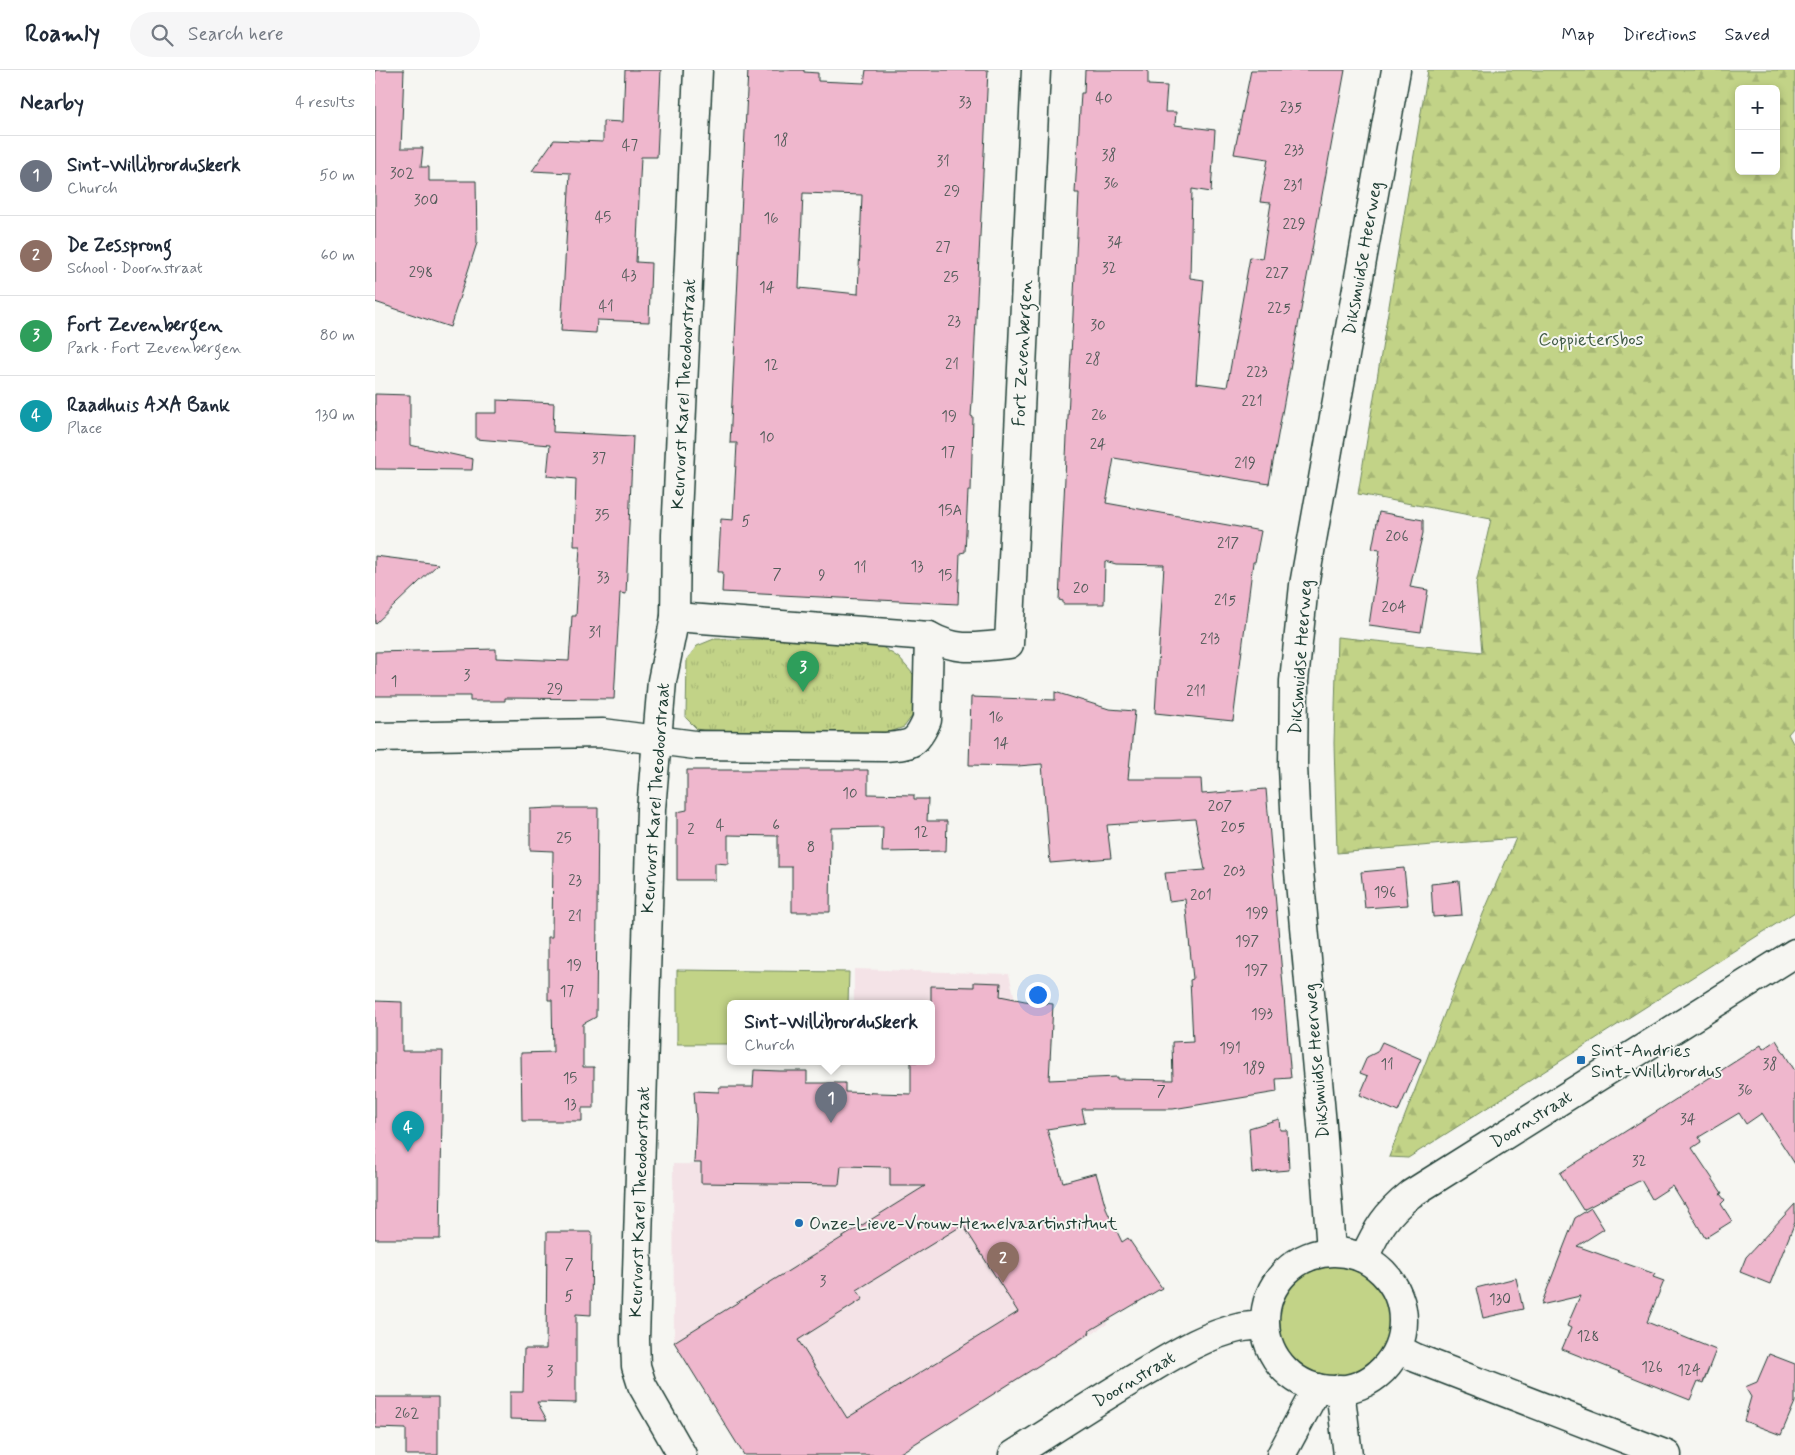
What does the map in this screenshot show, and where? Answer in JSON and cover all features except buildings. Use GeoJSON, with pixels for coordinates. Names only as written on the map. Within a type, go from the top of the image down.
{"type":"FeatureCollection","features":[{"type":"Feature","properties":{"kind":"street","name":"Keurvorst Karel Theodoorstraat"},"geometry":{"type":"LineString","coordinates":[[682,1455],[642,1385],[636,1366],[635,1348],[651,819],[662,681],[675,617],[676,536],[698,70]]}},
{"type":"Feature","properties":{"kind":"street","name":"Fort Zevenbergen"},"geometry":{"type":"LineString","coordinates":[[675,617],[929,636],[943,644],[962,648],[1009,644],[1036,70]]}},
{"type":"Feature","properties":{"kind":"street","name":"Diksmuidse Heerweg"},"geometry":{"type":"LineString","coordinates":[[1331,1251],[1322,1125],[1297,849],[1293,766],[1294,681],[1303,585],[1396,70]]}},
{"type":"Feature","properties":{"kind":"street"},"geometry":{"type":"LineString","coordinates":[[375,736],[598,733],[695,744],[884,747],[908,745],[922,732],[927,720],[929,636]]}},
{"type":"Feature","properties":{"kind":"street","name":"Doornstraat"},"geometry":{"type":"LineString","coordinates":[[1364,1258],[1374,1236],[1386,1217],[1411,1194],[1795,953]]}},
{"type":"Feature","properties":{"kind":"street"},"geometry":{"type":"LineString","coordinates":[[1331,1251],[1348,1252],[1364,1258],[1383,1270],[1395,1287],[1403,1307],[1403,1328],[1398,1349],[1387,1366],[1371,1379],[1353,1388],[1328,1388],[1297,1379],[1281,1365],[1269,1346],[1265,1325],[1267,1302],[1276,1282],[1291,1266],[1310,1256],[1331,1251]]}},
{"type":"Feature","properties":{"kind":"street","name":"Doornstraat"},"geometry":{"type":"LineString","coordinates":[[1013,1455],[1130,1380],[1201,1341],[1239,1328],[1265,1325]]}},
{"type":"Feature","properties":{"kind":"street"},"geometry":{"type":"LineString","coordinates":[[1398,1349],[1667,1455]]}},
{"type":"Feature","properties":{"kind":"street"},"geometry":{"type":"LineString","coordinates":[[1281,1455],[1328,1388]]}},
{"type":"Feature","properties":{"kind":"street"},"geometry":{"type":"LineString","coordinates":[[1328,1388],[1348,1455]]}},
{"type":"Feature","properties":{"kind":"shaded area","name":"Onze-Lieve-Vrouw-Hemelvaartinstituut"},"geometry":{"type":"Polygon","coordinates":[[[854,969],[1009,974],[1042,1114],[1107,1324],[898,1455],[744,1455],[674,1342],[673,1164],[890,1167],[890,1183],[901,1183],[969,1141],[911,1074],[911,1065],[935,1065],[935,1000],[854,1000],[854,969]]]}},
{"type":"Feature","properties":{"kind":"green space","name":"Coppietersbos"},"geometry":{"type":"Polygon","coordinates":[[[1428,70],[1795,70],[1795,726],[1788,734],[1795,747],[1795,912],[1408,1158],[1389,1157],[1483,914],[1516,838],[1337,853],[1334,743],[1337,637],[1482,652],[1476,584],[1491,519],[1358,494],[1428,70]]]}},
{"type":"Feature","properties":{"kind":"green space"},"geometry":{"type":"Polygon","coordinates":[[[714,639],[872,640],[899,658],[913,674],[920,676],[918,708],[904,727],[887,733],[709,732],[697,729],[686,718],[687,659],[697,646],[714,639]]]}},
{"type":"Feature","properties":{"kind":"green space"},"geometry":{"type":"Polygon","coordinates":[[[677,970],[849,972],[848,1000],[727,1000],[727,1044],[677,1044],[677,970]]]}},
{"type":"Feature","properties":{"kind":"green space"},"geometry":{"type":"Polygon","coordinates":[[[1336,1262],[1358,1266],[1377,1279],[1390,1298],[1394,1320],[1390,1342],[1377,1361],[1358,1374],[1336,1378],[1314,1374],[1295,1361],[1282,1342],[1278,1320],[1282,1298],[1295,1279],[1314,1266],[1336,1262]]]}},
{"type":"Feature","properties":{"kind":"place","name":"Fort Zevenbergen"},"geometry":{"type":"Point","coordinates":[803,692]}},
{"type":"Feature","properties":{"kind":"place","name":"Sint-Andries Sint-Willibrordus"},"geometry":{"type":"Point","coordinates":[1581,1060]}},
{"type":"Feature","properties":{"kind":"place","name":"Sint-Willibrorduskerk"},"geometry":{"type":"Point","coordinates":[831,1123]}},
{"type":"Feature","properties":{"kind":"place","name":"Raadhuis AXA Bank"},"geometry":{"type":"Point","coordinates":[408,1152]}},
{"type":"Feature","properties":{"kind":"place","name":"Onze-Lieve-Vrouw-Hemelvaartinstituut"},"geometry":{"type":"Point","coordinates":[799,1223]}},
{"type":"Feature","properties":{"kind":"place","name":"De Zessprong"},"geometry":{"type":"Point","coordinates":[1003,1283]}}]}
